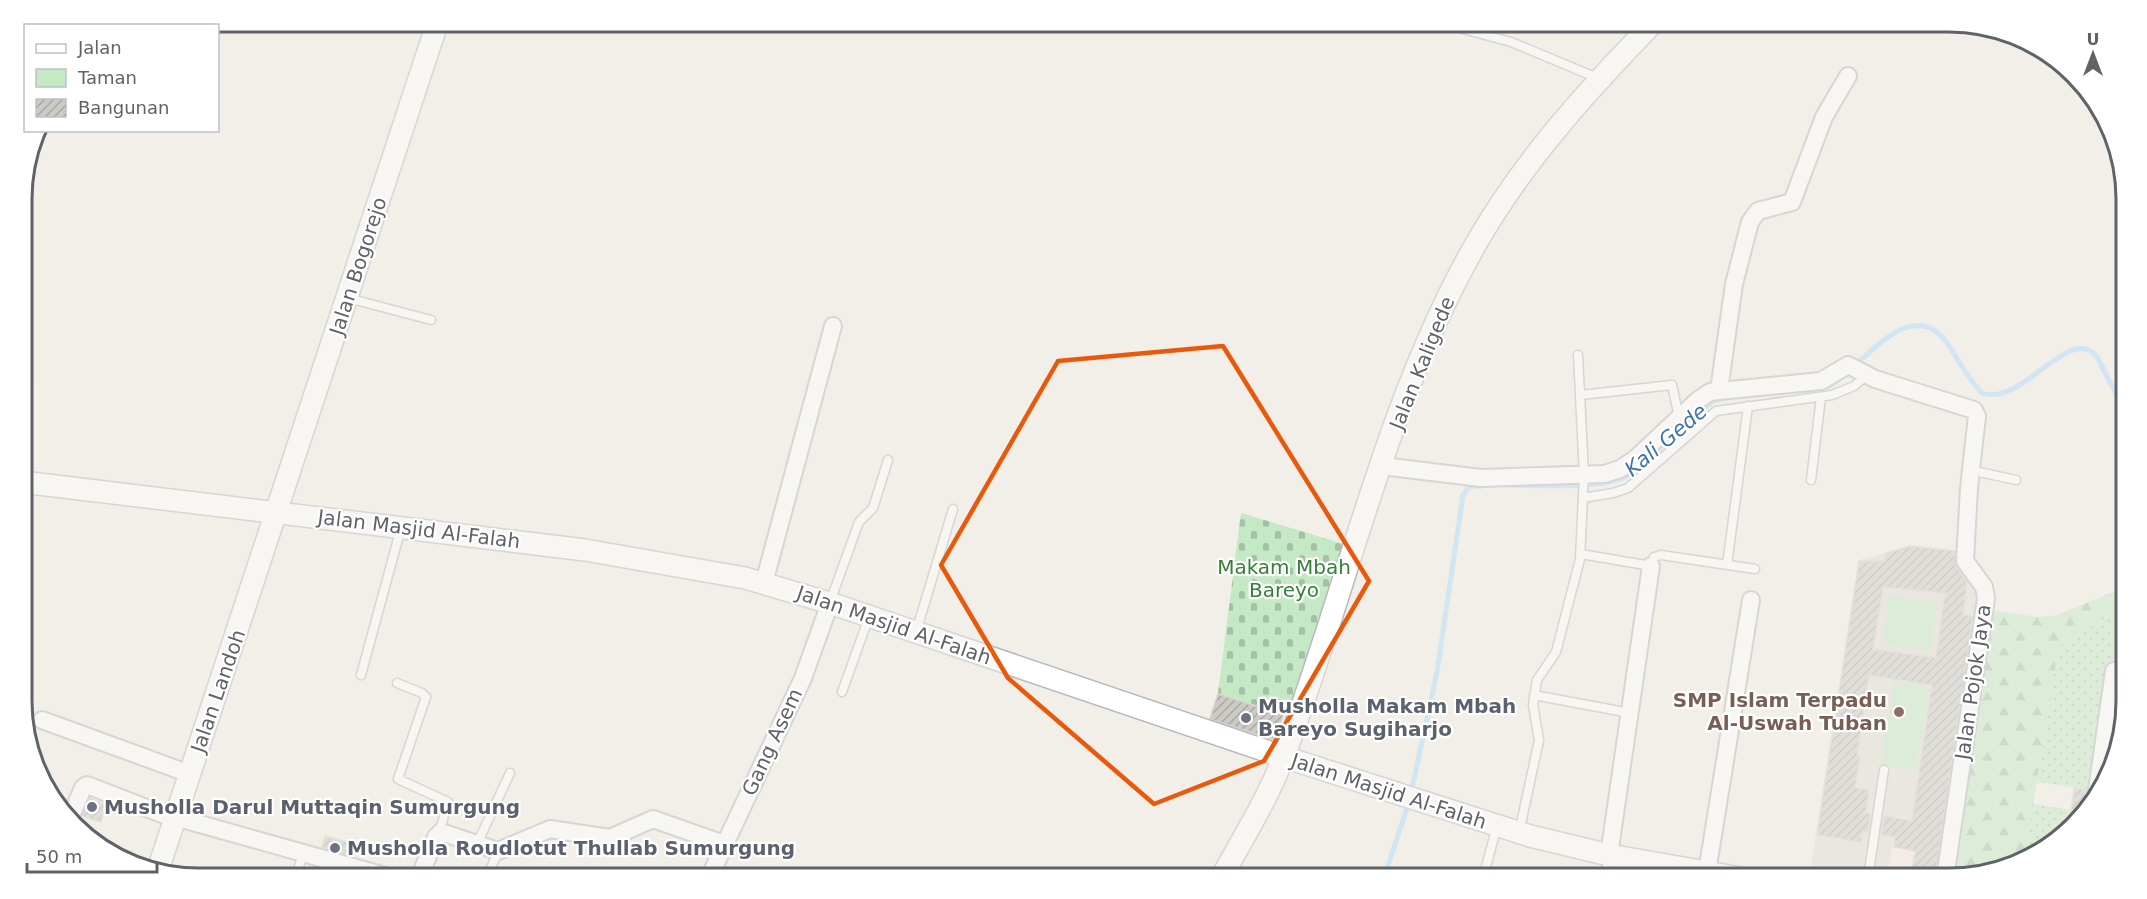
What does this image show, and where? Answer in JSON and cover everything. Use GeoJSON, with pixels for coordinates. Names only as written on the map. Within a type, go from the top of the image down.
{"type":"FeatureCollection","features":[{"type":"Feature","properties":{"kind":"street","name":"Jalan Bogorejo"},"geometry":{"type":"LineString","coordinates":[[278,512],[434,32]]}},
{"type":"Feature","properties":{"kind":"street","name":"Jalan Kaligede"},"geometry":{"type":"LineString","coordinates":[[1227,867],[1284,757],[1419,362],[1472,251],[1521,175],[1563,120],[1645,32]]}},
{"type":"Feature","properties":{"kind":"street"},"geometry":{"type":"LineString","coordinates":[[1719,390],[1734,284],[1750,222],[1758,211],[1792,202],[1824,117],[1848,76]]}},
{"type":"Feature","properties":{"kind":"street"},"geometry":{"type":"LineString","coordinates":[[764,583],[833,326]]}},
{"type":"Feature","properties":{"kind":"street"},"geometry":{"type":"LineString","coordinates":[[1382,466],[1481,478],[1583,486],[1628,464],[1702,397],[1719,390],[1821,381],[1844,366],[1860,371]]}},
{"type":"Feature","properties":{"kind":"street","name":"Jalan Pojok Jaya"},"geometry":{"type":"LineString","coordinates":[[1860,371],[1975,411],[1977,416],[1970,470],[1965,561],[1984,587],[1986,598],[1947,867]]}},
{"type":"Feature","properties":{"kind":"street","name":"Jalan Masjid Al-Falah"},"geometry":{"type":"LineString","coordinates":[[32,483],[623,556],[764,583],[1519,833],[1609,855],[1679,867]]}},
{"type":"Feature","properties":{"kind":"street","name":"Jalan Landoh"},"geometry":{"type":"LineString","coordinates":[[160,863],[278,512]]}},
{"type":"Feature","properties":{"kind":"street"},"geometry":{"type":"LineString","coordinates":[[1609,855],[1651,566]]}},
{"type":"Feature","properties":{"kind":"street"},"geometry":{"type":"LineString","coordinates":[[1708,867],[1750,600]]}},
{"type":"Feature","properties":{"kind":"street","name":"Gang Asem"},"geometry":{"type":"LineString","coordinates":[[714,868],[803,678],[830,603]]}},
{"type":"Feature","properties":{"kind":"street"},"geometry":{"type":"LineString","coordinates":[[2111,736],[2114,671]]}},
{"type":"Feature","properties":{"kind":"street"},"geometry":{"type":"LineString","coordinates":[[42,720],[190,774]]}},
{"type":"Feature","properties":{"kind":"street"},"geometry":{"type":"LineString","coordinates":[[73,810],[82,788],[87,785],[175,818],[358,868]]}},
{"type":"Feature","properties":{"kind":"street"},"geometry":{"type":"LineString","coordinates":[[424,868],[439,833],[498,850],[550,829],[610,838],[653,819],[724,844]]}},
{"type":"Feature","properties":{"kind":"lane"},"geometry":{"type":"LineString","coordinates":[[1473,32],[1522,46],[1600,79]]}},
{"type":"Feature","properties":{"kind":"lane"},"geometry":{"type":"LineString","coordinates":[[348,298],[431,320]]}},
{"type":"Feature","properties":{"kind":"lane"},"geometry":{"type":"LineString","coordinates":[[1519,833],[1539,734],[1533,705],[1538,677],[1556,649],[1581,554],[1583,486],[1578,355]]}},
{"type":"Feature","properties":{"kind":"lane"},"geometry":{"type":"LineString","coordinates":[[1583,486],[1612,493],[1628,488],[1710,415],[1721,409],[1821,397],[1850,388],[1860,371]]}},
{"type":"Feature","properties":{"kind":"lane"},"geometry":{"type":"LineString","coordinates":[[1580,395],[1672,385],[1679,418]]}},
{"type":"Feature","properties":{"kind":"lane"},"geometry":{"type":"LineString","coordinates":[[1811,480],[1821,397]]}},
{"type":"Feature","properties":{"kind":"lane"},"geometry":{"type":"LineString","coordinates":[[1727,565],[1748,406]]}},
{"type":"Feature","properties":{"kind":"lane"},"geometry":{"type":"LineString","coordinates":[[830,603],[859,522],[873,506],[888,460]]}},
{"type":"Feature","properties":{"kind":"lane"},"geometry":{"type":"LineString","coordinates":[[1970,470],[2016,480]]}},
{"type":"Feature","properties":{"kind":"lane"},"geometry":{"type":"LineString","coordinates":[[916,632],[953,509]]}},
{"type":"Feature","properties":{"kind":"lane"},"geometry":{"type":"LineString","coordinates":[[360,675],[401,527]]}},
{"type":"Feature","properties":{"kind":"lane"},"geometry":{"type":"LineString","coordinates":[[1581,554],[1651,566],[1654,557],[1658,555],[1755,569]]}},
{"type":"Feature","properties":{"kind":"lane"},"geometry":{"type":"LineString","coordinates":[[842,692],[869,617]]}},
{"type":"Feature","properties":{"kind":"lane"},"geometry":{"type":"LineString","coordinates":[[397,683],[426,695],[398,779],[448,802],[439,833]]}},
{"type":"Feature","properties":{"kind":"lane"},"geometry":{"type":"LineString","coordinates":[[1534,695],[1630,713]]}},
{"type":"Feature","properties":{"kind":"lane"},"geometry":{"type":"LineString","coordinates":[[1870,867],[1884,770]]}},
{"type":"Feature","properties":{"kind":"lane"},"geometry":{"type":"LineString","coordinates":[[477,844],[510,773]]}},
{"type":"Feature","properties":{"kind":"lane"},"geometry":{"type":"LineString","coordinates":[[1486,867],[1497,826]]}},
{"type":"Feature","properties":{"kind":"lane"},"geometry":{"type":"LineString","coordinates":[[491,868],[498,850]]}},
{"type":"Feature","properties":{"kind":"lane"},"geometry":{"type":"LineString","coordinates":[[298,868],[304,852]]}},
{"type":"Feature","properties":{"kind":"lane"},"geometry":{"type":"LineString","coordinates":[[1607,867],[1609,855]]}},
{"type":"Feature","properties":{"kind":"highlighted area"},"geometry":{"type":"Polygon","coordinates":[[[1223,346],[1369,581],[1264,761],[1154,804],[1008,678],[941,565],[1058,361],[1223,346]]]}},
{"type":"Feature","properties":{"kind":"shaded area","name":"SMP Islam Terpadu Al-Uswah Tuban"},"geometry":{"type":"Polygon","coordinates":[[[1910,546],[1959,551],[1958,567],[1980,591],[1945,825],[1897,818],[1889,867],[1811,867],[1859,560],[1910,546]]]}},
{"type":"Feature","properties":{"kind":"shaded area"},"geometry":{"type":"Polygon","coordinates":[[[1897,817],[1945,825],[1939,867],[1889,867],[1897,817]]]}},
{"type":"Feature","properties":{"kind":"green space","name":"Makam Mbah Bareyo"},"geometry":{"type":"Polygon","coordinates":[[[1241,513],[1347,545],[1289,716],[1218,693],[1241,513]]]}},
{"type":"Feature","properties":{"kind":"green space"},"geometry":{"type":"Polygon","coordinates":[[[2116,591],[2116,611],[2059,646],[2026,847],[2002,859],[1953,867],[1991,610],[2037,617],[2054,616],[2116,591]]]}},
{"type":"Feature","properties":{"kind":"green space"},"geometry":{"type":"Polygon","coordinates":[[[1889,595],[1938,603],[1930,651],[1882,644],[1889,595]]]}},
{"type":"Feature","properties":{"kind":"green space"},"geometry":{"type":"Polygon","coordinates":[[[2116,611],[2116,700],[2107,754],[2089,790],[2037,782],[2059,646],[2116,611]]]}},
{"type":"Feature","properties":{"kind":"green space"},"geometry":{"type":"Polygon","coordinates":[[[1894,682],[1929,687],[1916,770],[1881,765],[1894,682]]]}},
{"type":"Feature","properties":{"kind":"green space"},"geometry":{"type":"Polygon","coordinates":[[[2033,804],[2074,810],[2059,826],[2026,848],[2033,804]]]}},
{"type":"Feature","properties":{"kind":"building"},"geometry":{"type":"Polygon","coordinates":[[[1910,546],[1955,551],[1956,567],[1967,581],[1963,615],[1973,616],[1937,867],[1913,867],[1915,851],[1894,847],[1895,837],[1881,835],[1884,816],[1912,821],[1932,685],[1869,675],[1857,755],[1860,756],[1855,788],[1869,790],[1865,813],[1871,814],[1868,832],[1862,831],[1861,842],[1817,835],[1859,561],[1884,561],[1886,553],[1910,546]],[[1883,587],[1873,649],[1936,658],[1945,593],[1883,587]]]}},
{"type":"Feature","properties":{"kind":"building","name":"Musholla Makam Mbah Bareyo Sugiharjo"},"geometry":{"type":"Polygon","coordinates":[[[1218,694],[1283,715],[1275,740],[1210,719],[1218,694]]]}},
{"type":"Feature","properties":{"kind":"building"},"geometry":{"type":"Polygon","coordinates":[[[2074,788],[2086,790],[2081,802],[2074,810],[2071,810],[2074,788]]]}},
{"type":"Feature","properties":{"kind":"building"},"geometry":{"type":"Polygon","coordinates":[[[90,798],[106,804],[101,822],[82,816],[90,798]]]}},
{"type":"Feature","properties":{"kind":"building","name":"Musholla Roudlotut Thullab Sumurgung"},"geometry":{"type":"Polygon","coordinates":[[[325,836],[350,843],[346,854],[322,847],[325,836]]]}},
{"type":"Feature","properties":{"kind":"waterway","name":"Kali Gede"},"geometry":{"type":"LineString","coordinates":[[1855,366],[1875,347],[1899,330],[1911,326],[1924,326],[1936,331],[1947,343],[1982,393],[1997,394],[2013,389],[2059,357],[2073,350],[2086,349],[2097,357],[2116,394]]}},
{"type":"Feature","properties":{"kind":"waterway","name":"Kali Gede"},"geometry":{"type":"LineString","coordinates":[[1803,391],[1830,386],[1849,373]]}},
{"type":"Feature","properties":{"kind":"waterway","name":"Kali Gede"},"geometry":{"type":"LineString","coordinates":[[1694,415],[1713,401],[1725,398]]}},
{"type":"Feature","properties":{"kind":"waterway","name":"Kali Gede"},"geometry":{"type":"LineString","coordinates":[[1509,485],[1573,486],[1620,479],[1645,464],[1676,431]]}},
{"type":"Feature","properties":{"kind":"waterway","name":"Kali Gede"},"geometry":{"type":"LineString","coordinates":[[1411,793],[1437,672],[1463,495],[1469,486],[1482,486]]}},
{"type":"Feature","properties":{"kind":"waterway","name":"Kali Gede"},"geometry":{"type":"LineString","coordinates":[[1388,867],[1409,802]]}},
{"type":"Feature","properties":{"kind":"place","name":"SMP Islam Terpadu Al-Uswah Tuban"},"geometry":{"type":"Point","coordinates":[1899,712]}},
{"type":"Feature","properties":{"kind":"place","name":"Musholla Makam Mbah Bareyo Sugiharjo"},"geometry":{"type":"Point","coordinates":[1246,718]}},
{"type":"Feature","properties":{"kind":"place","name":"Musholla Darul Muttaqin Sumurgung"},"geometry":{"type":"Point","coordinates":[92,807]}},
{"type":"Feature","properties":{"kind":"place","name":"Musholla Roudlotut Thullab Sumurgung"},"geometry":{"type":"Point","coordinates":[335,848]}}]}
